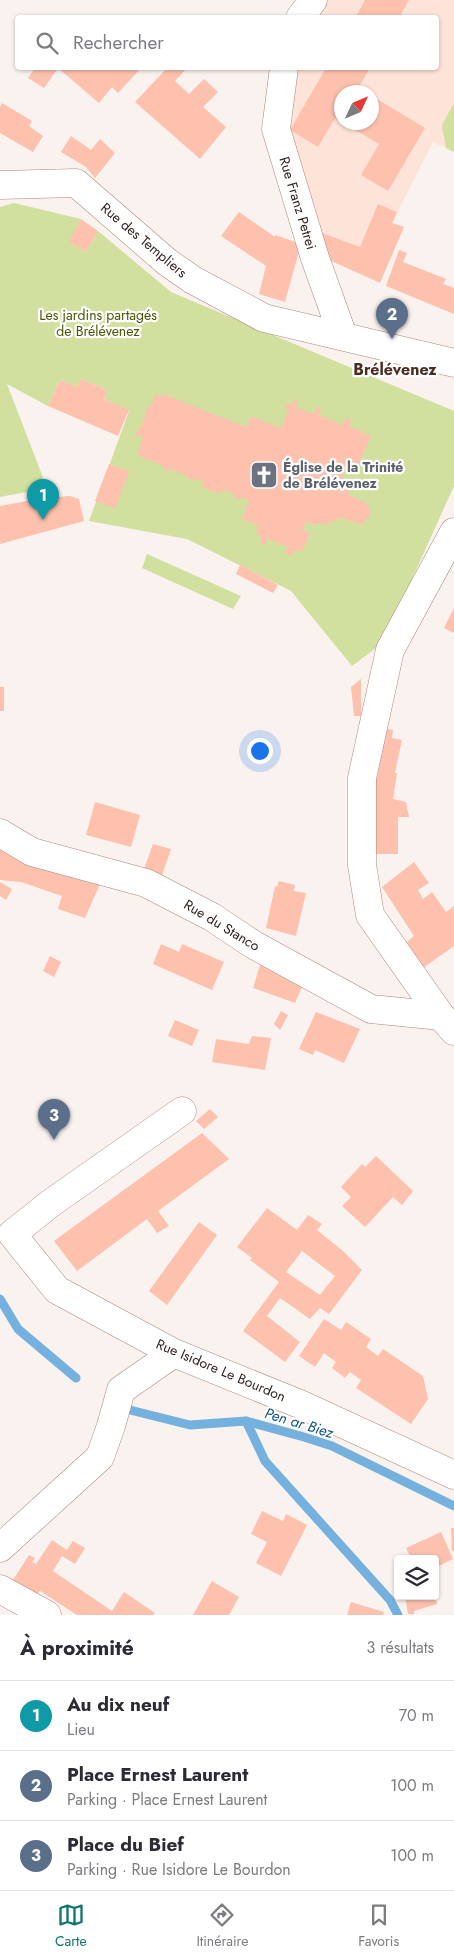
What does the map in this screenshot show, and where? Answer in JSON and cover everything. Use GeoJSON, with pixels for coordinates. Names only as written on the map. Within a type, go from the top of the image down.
{"type":"FeatureCollection","features":[{"type":"Feature","properties":{"kind":"street"},"geometry":{"type":"LineString","coordinates":[[302,15],[313,0]]}},
{"type":"Feature","properties":{"kind":"street","name":"Rue Franz Petrei"},"geometry":{"type":"LineString","coordinates":[[284,70],[276,130],[315,258],[343,336]]}},
{"type":"Feature","properties":{"kind":"street","name":"Rue des Templiers"},"geometry":{"type":"LineString","coordinates":[[0,185],[76,183],[167,262],[193,280],[264,318],[454,363]]}},
{"type":"Feature","properties":{"kind":"street"},"geometry":{"type":"LineString","coordinates":[[448,1023],[370,915],[362,865],[362,778],[390,650],[454,532]]}},
{"type":"Feature","properties":{"kind":"street","name":"Rue du Stanco"},"geometry":{"type":"LineString","coordinates":[[0,833],[32,852],[146,883],[212,917],[254,946],[371,1009],[448,1023]]}},
{"type":"Feature","properties":{"kind":"street","name":"Rue Isidore Le Bourdon"},"geometry":{"type":"LineString","coordinates":[[182,1112],[51,1203],[12,1234],[57,1290],[174,1353],[302,1405],[454,1475]]}},
{"type":"Feature","properties":{"kind":"street"},"geometry":{"type":"LineString","coordinates":[[0,1548],[100,1457],[121,1390],[174,1353]]}},
{"type":"Feature","properties":{"kind":"street"},"geometry":{"type":"LineString","coordinates":[[0,1589],[47,1615]]}},
{"type":"Feature","properties":{"kind":"shaded area"},"geometry":{"type":"Polygon","coordinates":[[[322,0],[454,0],[454,152],[433,142],[379,254],[327,259],[322,233],[286,129],[295,70],[439,70],[439,15],[309,15],[322,0]]]}},
{"type":"Feature","properties":{"kind":"green space"},"geometry":{"type":"Polygon","coordinates":[[[454,103],[454,152],[446,148],[442,125],[454,103]]]}},
{"type":"Feature","properties":{"kind":"green space","name":"Les jardins partagés de Brélévenez"},"geometry":{"type":"Polygon","coordinates":[[[14,203],[81,219],[70,242],[86,252],[98,231],[171,292],[454,411],[454,486],[387,634],[376,648],[352,666],[291,591],[187,539],[89,521],[129,411],[104,399],[107,390],[81,379],[77,387],[60,380],[48,406],[7,384],[47,488],[0,497],[0,207],[14,203]]]}},
{"type":"Feature","properties":{"kind":"green space"},"geometry":{"type":"Polygon","coordinates":[[[147,554],[241,596],[233,609],[142,568],[147,554]]]}},
{"type":"Feature","properties":{"kind":"building"},"geometry":{"type":"Polygon","coordinates":[[[365,0],[409,0],[401,15],[357,15],[365,0]]]}},
{"type":"Feature","properties":{"kind":"building"},"geometry":{"type":"Polygon","coordinates":[[[34,70],[57,70],[44,88],[28,78],[34,70]]]}},
{"type":"Feature","properties":{"kind":"building"},"geometry":{"type":"Polygon","coordinates":[[[60,70],[139,70],[118,93],[112,87],[99,103],[60,70]]]}},
{"type":"Feature","properties":{"kind":"building"},"geometry":{"type":"Polygon","coordinates":[[[165,70],[185,70],[175,81],[189,94],[204,79],[218,92],[203,107],[226,127],[200,159],[135,102],[165,70]]]}},
{"type":"Feature","properties":{"kind":"building"},"geometry":{"type":"Polygon","coordinates":[[[325,70],[369,70],[360,85],[334,85],[334,120],[318,147],[290,130],[325,70]]]}},
{"type":"Feature","properties":{"kind":"building"},"geometry":{"type":"Polygon","coordinates":[[[379,100],[425,128],[388,191],[361,175],[379,144],[355,130],[379,130],[379,100]]]}},
{"type":"Feature","properties":{"kind":"building"},"geometry":{"type":"Polygon","coordinates":[[[2,103],[32,121],[29,126],[43,136],[33,152],[0,133],[0,107],[2,103]]]}},
{"type":"Feature","properties":{"kind":"building"},"geometry":{"type":"Polygon","coordinates":[[[71,136],[91,150],[100,139],[115,153],[95,178],[86,167],[61,152],[71,136]]]}},
{"type":"Feature","properties":{"kind":"building"},"geometry":{"type":"Polygon","coordinates":[[[378,204],[397,212],[392,223],[404,227],[380,283],[327,259],[322,233],[360,247],[378,204]]]}},
{"type":"Feature","properties":{"kind":"building"},"geometry":{"type":"Polygon","coordinates":[[[239,212],[275,237],[275,235],[301,244],[285,302],[259,294],[266,266],[221,236],[239,212]]]}},
{"type":"Feature","properties":{"kind":"building"},"geometry":{"type":"Polygon","coordinates":[[[81,219],[98,231],[86,252],[69,242],[81,219]]]}},
{"type":"Feature","properties":{"kind":"building"},"geometry":{"type":"Polygon","coordinates":[[[399,250],[407,253],[403,262],[446,279],[443,284],[454,288],[454,314],[386,286],[399,250]]]}},
{"type":"Feature","properties":{"kind":"building"},"geometry":{"type":"Polygon","coordinates":[[[81,379],[107,390],[104,399],[129,410],[118,436],[48,406],[60,380],[77,387],[81,379]]]}},
{"type":"Feature","properties":{"kind":"building","name":"Église de la Trinité de Brélévenez"},"geometry":{"type":"Polygon","coordinates":[[[156,394],[162,397],[163,394],[246,427],[251,416],[281,428],[289,409],[285,408],[287,403],[292,405],[294,399],[298,401],[296,407],[314,414],[316,407],[321,409],[319,415],[343,425],[346,418],[351,421],[349,426],[371,436],[357,468],[346,464],[342,475],[349,495],[366,503],[370,510],[370,516],[362,524],[340,518],[326,524],[306,522],[302,530],[310,533],[302,552],[295,549],[292,556],[285,553],[288,547],[268,539],[265,545],[260,543],[262,536],[256,533],[258,525],[242,519],[249,500],[234,497],[235,495],[223,489],[220,494],[202,487],[204,482],[193,478],[192,480],[187,479],[188,476],[170,469],[169,471],[164,469],[164,466],[137,455],[143,437],[140,435],[137,437],[135,433],[139,430],[146,415],[145,409],[151,406],[156,394]]]}},
{"type":"Feature","properties":{"kind":"building"},"geometry":{"type":"Polygon","coordinates":[[[109,464],[129,471],[115,508],[95,501],[109,464]]]}},
{"type":"Feature","properties":{"kind":"building"},"geometry":{"type":"Polygon","coordinates":[[[70,496],[79,499],[84,521],[0,544],[0,506],[43,498],[70,496]]]}},
{"type":"Feature","properties":{"kind":"building"},"geometry":{"type":"Polygon","coordinates":[[[240,565],[278,585],[273,593],[236,574],[240,565]]]}},
{"type":"Feature","properties":{"kind":"building"},"geometry":{"type":"Polygon","coordinates":[[[454,608],[454,633],[444,628],[454,608]]]}},
{"type":"Feature","properties":{"kind":"building"},"geometry":{"type":"Polygon","coordinates":[[[361,679],[361,716],[354,716],[351,687],[361,679]]]}},
{"type":"Feature","properties":{"kind":"building"},"geometry":{"type":"Polygon","coordinates":[[[0,687],[4,687],[4,711],[0,711],[0,687]]]}},
{"type":"Feature","properties":{"kind":"building"},"geometry":{"type":"Polygon","coordinates":[[[383,728],[393,730],[392,738],[402,740],[395,773],[397,773],[393,799],[406,802],[409,817],[398,817],[398,854],[372,854],[369,798],[383,728]]]}},
{"type":"Feature","properties":{"kind":"building"},"geometry":{"type":"Polygon","coordinates":[[[95,802],[140,815],[131,847],[86,835],[95,802]]]}},
{"type":"Feature","properties":{"kind":"building"},"geometry":{"type":"Polygon","coordinates":[[[0,844],[100,884],[85,918],[58,909],[62,896],[21,882],[0,880],[0,844]]]}},
{"type":"Feature","properties":{"kind":"building"},"geometry":{"type":"Polygon","coordinates":[[[153,844],[171,849],[162,875],[144,869],[153,844]]]}},
{"type":"Feature","properties":{"kind":"building"},"geometry":{"type":"Polygon","coordinates":[[[414,862],[429,883],[418,890],[423,899],[432,892],[446,912],[454,906],[454,946],[423,968],[407,942],[414,936],[382,887],[414,862]]]}},
{"type":"Feature","properties":{"kind":"building"},"geometry":{"type":"Polygon","coordinates":[[[279,881],[295,885],[294,891],[306,893],[296,936],[266,928],[275,886],[277,887],[279,881]]]}},
{"type":"Feature","properties":{"kind":"building"},"geometry":{"type":"Polygon","coordinates":[[[0,882],[12,889],[6,900],[0,896],[0,882]]]}},
{"type":"Feature","properties":{"kind":"building"},"geometry":{"type":"Polygon","coordinates":[[[161,944],[179,952],[182,944],[224,962],[212,990],[153,964],[161,944]]]}},
{"type":"Feature","properties":{"kind":"building"},"geometry":{"type":"Polygon","coordinates":[[[50,956],[61,962],[54,977],[43,971],[50,956]]]}},
{"type":"Feature","properties":{"kind":"building"},"geometry":{"type":"Polygon","coordinates":[[[260,965],[304,983],[295,1003],[253,988],[260,965]]]}},
{"type":"Feature","properties":{"kind":"building"},"geometry":{"type":"Polygon","coordinates":[[[281,1011],[288,1015],[280,1030],[274,1024],[281,1011]]]}},
{"type":"Feature","properties":{"kind":"building"},"geometry":{"type":"Polygon","coordinates":[[[316,1012],[360,1029],[344,1063],[315,1050],[313,1055],[299,1049],[316,1012]]]}},
{"type":"Feature","properties":{"kind":"building"},"geometry":{"type":"Polygon","coordinates":[[[175,1020],[199,1030],[192,1046],[168,1036],[175,1020]]]}},
{"type":"Feature","properties":{"kind":"building"},"geometry":{"type":"Polygon","coordinates":[[[252,1036],[271,1038],[265,1070],[212,1062],[216,1039],[249,1044],[252,1036]]]}},
{"type":"Feature","properties":{"kind":"building"},"geometry":{"type":"Polygon","coordinates":[[[210,1109],[218,1117],[204,1129],[196,1121],[210,1109]]]}},
{"type":"Feature","properties":{"kind":"building"},"geometry":{"type":"Polygon","coordinates":[[[202,1133],[229,1159],[158,1211],[169,1226],[157,1233],[147,1219],[77,1271],[54,1241],[202,1133]]]}},
{"type":"Feature","properties":{"kind":"building"},"geometry":{"type":"Polygon","coordinates":[[[376,1156],[413,1191],[402,1205],[393,1197],[365,1227],[342,1206],[351,1197],[341,1187],[362,1164],[365,1167],[376,1156]]]}},
{"type":"Feature","properties":{"kind":"building"},"geometry":{"type":"Polygon","coordinates":[[[267,1208],[297,1230],[308,1215],[322,1224],[317,1230],[343,1251],[362,1270],[329,1314],[320,1308],[310,1319],[280,1298],[267,1316],[300,1342],[285,1362],[243,1331],[279,1282],[250,1260],[252,1258],[237,1247],[267,1208]],[[302,1251],[286,1272],[320,1295],[335,1276],[302,1251]]]}},
{"type":"Feature","properties":{"kind":"building"},"geometry":{"type":"Polygon","coordinates":[[[199,1222],[217,1235],[167,1305],[149,1291],[199,1222]]]}},
{"type":"Feature","properties":{"kind":"building"},"geometry":{"type":"Polygon","coordinates":[[[324,1319],[341,1330],[346,1322],[371,1339],[366,1347],[378,1356],[383,1349],[423,1376],[428,1399],[411,1424],[356,1388],[361,1380],[350,1372],[345,1378],[332,1368],[336,1362],[324,1353],[315,1367],[299,1356],[324,1319]]]}},
{"type":"Feature","properties":{"kind":"building"},"geometry":{"type":"Polygon","coordinates":[[[262,1511],[283,1521],[286,1514],[307,1525],[281,1576],[256,1563],[267,1542],[251,1534],[262,1511]]]}},
{"type":"Feature","properties":{"kind":"building"},"geometry":{"type":"Polygon","coordinates":[[[451,1528],[454,1528],[454,1551],[452,1551],[451,1528]]]}},
{"type":"Feature","properties":{"kind":"building"},"geometry":{"type":"Polygon","coordinates":[[[441,1532],[453,1559],[439,1566],[439,1555],[409,1555],[406,1548],[441,1532]]]}},
{"type":"Feature","properties":{"kind":"building"},"geometry":{"type":"Polygon","coordinates":[[[52,1540],[67,1550],[73,1541],[85,1548],[75,1564],[62,1556],[53,1571],[112,1611],[124,1592],[155,1613],[153,1615],[77,1615],[40,1591],[37,1595],[13,1580],[29,1555],[35,1558],[32,1562],[36,1564],[52,1540]]]}},
{"type":"Feature","properties":{"kind":"building"},"geometry":{"type":"Polygon","coordinates":[[[212,1581],[239,1597],[229,1615],[193,1615],[212,1581]]]}},
{"type":"Feature","properties":{"kind":"building"},"geometry":{"type":"Polygon","coordinates":[[[406,1600],[436,1600],[437,1604],[414,1611],[414,1614],[408,1614],[406,1600]]]}},
{"type":"Feature","properties":{"kind":"building"},"geometry":{"type":"Polygon","coordinates":[[[351,1602],[384,1612],[383,1615],[347,1615],[351,1602]]]}},
{"type":"Feature","properties":{"kind":"waterway","name":"Pen ar Biez"},"geometry":{"type":"LineString","coordinates":[[0,1299],[18,1329],[76,1378]]}},
{"type":"Feature","properties":{"kind":"waterway","name":"Pen ar Biez"},"geometry":{"type":"LineString","coordinates":[[126,1409],[190,1425],[246,1421],[304,1437],[332,1446],[454,1506]]}},
{"type":"Feature","properties":{"kind":"waterway"},"geometry":{"type":"LineString","coordinates":[[246,1421],[265,1461],[390,1600],[398,1615]]}},
{"type":"Feature","properties":{"kind":"place","name":"Place Ernest Laurent"},"geometry":{"type":"Point","coordinates":[392,339]}},
{"type":"Feature","properties":{"kind":"place","name":"Église de la Trinité de Brélévenez"},"geometry":{"type":"Point","coordinates":[264,475]}},
{"type":"Feature","properties":{"kind":"place","name":"Au dix neuf"},"geometry":{"type":"Point","coordinates":[43,520]}},
{"type":"Feature","properties":{"kind":"place","name":"Place du Bief"},"geometry":{"type":"Point","coordinates":[54,1140]}},
{"type":"Feature","properties":{"kind":"district","name":"Brélévenez"},"geometry":{"type":"Point","coordinates":[395,369]}}]}
